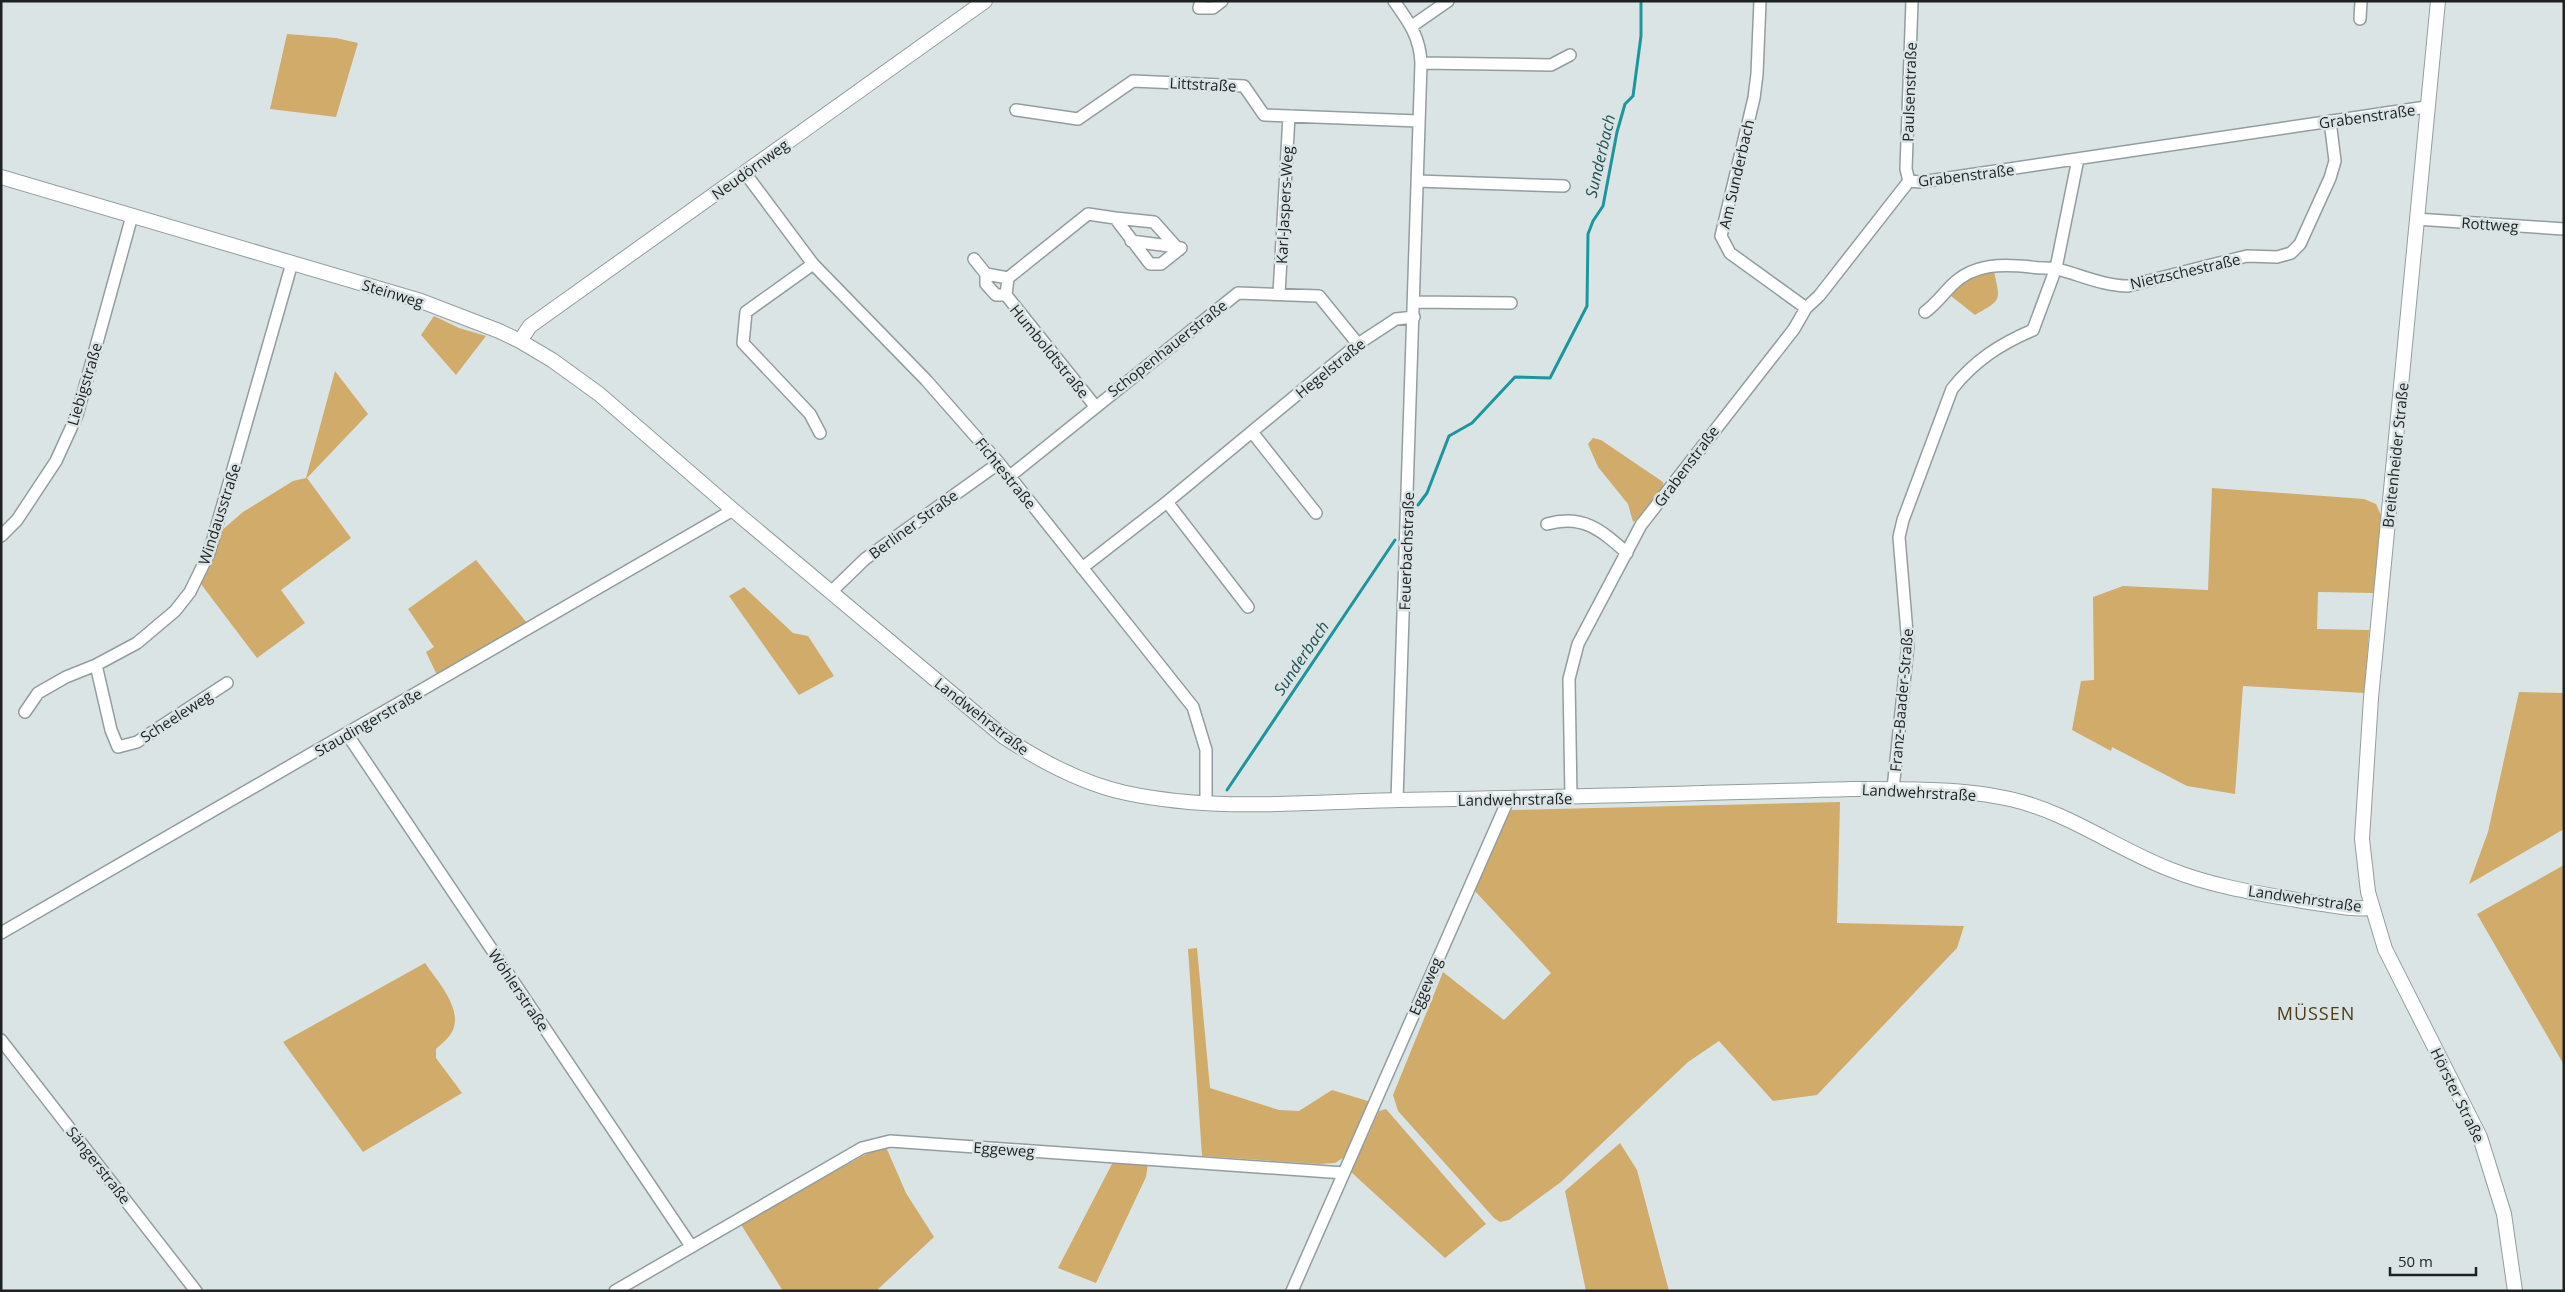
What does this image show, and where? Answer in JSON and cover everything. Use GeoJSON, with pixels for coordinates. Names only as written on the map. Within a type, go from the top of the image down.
{"type":"FeatureCollection","features":[{"type":"Feature","properties":{"kind":"street","name":"Neudörnweg"},"geometry":{"type":"LineString","coordinates":[[520,341],[530,326],[985,1]]}},
{"type":"Feature","properties":{"kind":"street"},"geometry":{"type":"LineString","coordinates":[[1201,1],[1199,8],[1213,8],[1222,1]]}},
{"type":"Feature","properties":{"kind":"street","name":"Feuerbachstraße"},"geometry":{"type":"LineString","coordinates":[[1394,1],[1412,26],[1420,46],[1421,62],[1397,800]]}},
{"type":"Feature","properties":{"kind":"street"},"geometry":{"type":"LineString","coordinates":[[1412,26],[1448,1]]}},
{"type":"Feature","properties":{"kind":"street","name":"Am Sunderbach"},"geometry":{"type":"LineString","coordinates":[[1760,1],[1757,74],[1754,98],[1721,236],[1730,253],[1806,308]]}},
{"type":"Feature","properties":{"kind":"street","name":"Paulsenstraße"},"geometry":{"type":"LineString","coordinates":[[1909,181],[1906,168],[1912,1]]}},
{"type":"Feature","properties":{"kind":"street"},"geometry":{"type":"LineString","coordinates":[[2360,19],[2362,1]]}},
{"type":"Feature","properties":{"kind":"street","name":"Breitenheider Straße"},"geometry":{"type":"LineString","coordinates":[[2372,908],[2365,876],[2362,838],[2363,805],[2426,107],[2438,1]]}},
{"type":"Feature","properties":{"kind":"street"},"geometry":{"type":"LineString","coordinates":[[1421,62],[1551,65],[1570,55]]}},
{"type":"Feature","properties":{"kind":"street","name":"Littstraße"},"geometry":{"type":"LineString","coordinates":[[1016,110],[1078,119],[1133,81],[1244,86],[1264,114],[1418,121]]}},
{"type":"Feature","properties":{"kind":"street","name":"Grabenstraße"},"geometry":{"type":"LineString","coordinates":[[1571,797],[1570,680],[1572,662],[1578,644],[1642,525],[1794,329],[1806,308],[1819,296],[1909,181],[1921,182],[2426,107]]}},
{"type":"Feature","properties":{"kind":"street","name":"Karl-Jaspers-Weg"},"geometry":{"type":"LineString","coordinates":[[1279,294],[1289,116]]}},
{"type":"Feature","properties":{"kind":"street","name":"Nietzschestraße"},"geometry":{"type":"LineString","coordinates":[[1925,312],[1937,303],[1954,283],[1981,267],[2002,264],[2040,269],[2056,268],[2114,286],[2128,286],[2247,256],[2277,257],[2291,253],[2300,244],[2330,178],[2335,161],[2330,120]]}},
{"type":"Feature","properties":{"kind":"street","name":"Franz-Baader-Straße"},"geometry":{"type":"LineString","coordinates":[[1893,789],[1908,644],[1900,537],[1903,520],[1952,390],[1966,371],[1985,355],[2033,330],[2056,268],[2078,159]]}},
{"type":"Feature","properties":{"kind":"street","name":"Fichtestraße"},"geometry":{"type":"LineString","coordinates":[[745,174],[813,264],[926,380],[999,462],[1193,707],[1206,750],[1206,804]]}},
{"type":"Feature","properties":{"kind":"street","name":"Steinweg"},"geometry":{"type":"LineString","coordinates":[[1,177],[421,300],[499,330],[552,360],[598,394],[733,510]]}},
{"type":"Feature","properties":{"kind":"street"},"geometry":{"type":"LineString","coordinates":[[1417,181],[1564,186]]}},
{"type":"Feature","properties":{"kind":"street"},"geometry":{"type":"LineString","coordinates":[[986,274],[1008,278],[1088,214],[1154,222],[1179,248]]}},
{"type":"Feature","properties":{"kind":"street","name":"Liebigstraße"},"geometry":{"type":"LineString","coordinates":[[1,536],[17,520],[56,461],[77,416],[132,216]]}},
{"type":"Feature","properties":{"kind":"street"},"geometry":{"type":"LineString","coordinates":[[1115,218],[1150,264],[1162,264],[1179,248]]}},
{"type":"Feature","properties":{"kind":"street","name":"Rottweg"},"geometry":{"type":"LineString","coordinates":[[2416,219],[2564,229]]}},
{"type":"Feature","properties":{"kind":"street"},"geometry":{"type":"LineString","coordinates":[[1144,243],[1147,221]]}},
{"type":"Feature","properties":{"kind":"street"},"geometry":{"type":"LineString","coordinates":[[1132,241],[1179,248]]}},
{"type":"Feature","properties":{"kind":"street","name":"Humboldtstraße"},"geometry":{"type":"LineString","coordinates":[[974,259],[986,274],[986,284],[996,295],[1006,296],[1095,406]]}},
{"type":"Feature","properties":{"kind":"street","name":"Windausstraße"},"geometry":{"type":"LineString","coordinates":[[25,712],[38,693],[66,676],[96,665],[137,643],[175,611],[190,592],[209,553],[292,263]]}},
{"type":"Feature","properties":{"kind":"street"},"geometry":{"type":"LineString","coordinates":[[813,264],[746,312],[743,342],[810,414],[820,433]]}},
{"type":"Feature","properties":{"kind":"street","name":"Humboldtstraße"},"geometry":{"type":"LineString","coordinates":[[1006,296],[1008,278]]}},
{"type":"Feature","properties":{"kind":"street","name":"Schopenhauerstraße"},"geometry":{"type":"LineString","coordinates":[[1010,476],[1238,293],[1319,296],[1358,344]]}},
{"type":"Feature","properties":{"kind":"street"},"geometry":{"type":"LineString","coordinates":[[1414,302],[1511,303]]}},
{"type":"Feature","properties":{"kind":"street","name":"Hegelstraße"},"geometry":{"type":"LineString","coordinates":[[1082,568],[1167,502],[1358,344],[1396,318],[1414,317]]}},
{"type":"Feature","properties":{"kind":"street"},"geometry":{"type":"LineString","coordinates":[[1252,432],[1316,512]]}},
{"type":"Feature","properties":{"kind":"street","name":"Berliner Straße"},"geometry":{"type":"LineString","coordinates":[[832,591],[865,559],[999,462]]}},
{"type":"Feature","properties":{"kind":"street"},"geometry":{"type":"LineString","coordinates":[[1167,502],[1248,607]]}},
{"type":"Feature","properties":{"kind":"street","name":"Landwehrstraße"},"geometry":{"type":"LineString","coordinates":[[733,510],[832,591],[984,721],[1036,758],[1122,792],[1168,801],[1206,804],[1508,800],[1893,789],[2010,799],[2066,818],[2168,869],[2195,878],[2311,902],[2350,908],[2372,908]]}},
{"type":"Feature","properties":{"kind":"street","name":"Staudingerstraße"},"geometry":{"type":"LineString","coordinates":[[1,933],[733,510]]}},
{"type":"Feature","properties":{"kind":"street"},"geometry":{"type":"LineString","coordinates":[[1547,524],[1565,519],[1586,524],[1602,531],[1627,553]]}},
{"type":"Feature","properties":{"kind":"street","name":"Scheeleweg"},"geometry":{"type":"LineString","coordinates":[[96,665],[111,730],[118,747],[137,742],[227,683]]}},
{"type":"Feature","properties":{"kind":"street","name":"Wöhlerstraße"},"geometry":{"type":"LineString","coordinates":[[347,734],[691,1246]]}},
{"type":"Feature","properties":{"kind":"street","name":"Eggeweg"},"geometry":{"type":"LineString","coordinates":[[1292,1291],[1508,800]]}},
{"type":"Feature","properties":{"kind":"street","name":"Hörster Straße"},"geometry":{"type":"LineString","coordinates":[[2372,908],[2385,948],[2400,981],[2459,1092],[2480,1137],[2504,1214],[2515,1291]]}},
{"type":"Feature","properties":{"kind":"street","name":"Sängerstraße"},"geometry":{"type":"LineString","coordinates":[[1,1040],[196,1291]]}},
{"type":"Feature","properties":{"kind":"street","name":"Eggeweg"},"geometry":{"type":"LineString","coordinates":[[615,1291],[862,1148],[890,1141],[1344,1173]]}},
{"type":"Feature","properties":{"kind":"shaded area"},"geometry":{"type":"Polygon","coordinates":[[[287,34],[336,38],[358,43],[336,117],[270,109],[287,34]]]}},
{"type":"Feature","properties":{"kind":"shaded area"},"geometry":{"type":"Polygon","coordinates":[[[1994,271],[1998,294],[1991,306],[1975,315],[1951,296],[1970,279],[1994,271]]]}},
{"type":"Feature","properties":{"kind":"shaded area"},"geometry":{"type":"Polygon","coordinates":[[[434,316],[459,328],[486,336],[456,375],[421,335],[434,316]]]}},
{"type":"Feature","properties":{"kind":"shaded area"},"geometry":{"type":"Polygon","coordinates":[[[335,371],[368,414],[307,478],[351,538],[281,590],[305,623],[257,658],[201,584],[221,531],[243,512],[293,481],[306,478],[335,371]]]}},
{"type":"Feature","properties":{"kind":"shaded area"},"geometry":{"type":"Polygon","coordinates":[[[1593,438],[1601,440],[1663,482],[1658,498],[1648,510],[1633,522],[1628,504],[1598,467],[1588,444],[1593,438]]]}},
{"type":"Feature","properties":{"kind":"shaded area"},"geometry":{"type":"Polygon","coordinates":[[[2212,488],[2364,499],[2376,504],[2381,515],[2374,593],[2318,592],[2317,629],[2369,630],[2365,693],[2243,686],[2235,794],[2187,786],[2112,747],[2111,751],[2072,730],[2081,681],[2094,680],[2093,597],[2123,586],[2208,590],[2212,488]]]}},
{"type":"Feature","properties":{"kind":"shaded area"},"geometry":{"type":"Polygon","coordinates":[[[476,560],[527,623],[437,675],[426,652],[434,647],[408,609],[476,560]]]}},
{"type":"Feature","properties":{"kind":"shaded area"},"geometry":{"type":"Polygon","coordinates":[[[744,587],[793,633],[808,636],[834,676],[799,695],[729,596],[744,587]]]}},
{"type":"Feature","properties":{"kind":"shaded area"},"geometry":{"type":"Polygon","coordinates":[[[2519,692],[2564,693],[2564,829],[2469,884],[2488,832],[2519,692]]]}},
{"type":"Feature","properties":{"kind":"shaded area"},"geometry":{"type":"Polygon","coordinates":[[[1840,802],[1837,923],[1964,926],[1957,948],[1817,1095],[1773,1101],[1719,1041],[1688,1062],[1561,1182],[1509,1220],[1500,1222],[1494,1218],[1398,1111],[1393,1095],[1443,972],[1504,1020],[1551,973],[1474,890],[1511,810],[1840,802]]]}},
{"type":"Feature","properties":{"kind":"shaded area"},"geometry":{"type":"Polygon","coordinates":[[[2564,865],[2564,1065],[2477,914],[2564,865]]]}},
{"type":"Feature","properties":{"kind":"shaded area"},"geometry":{"type":"Polygon","coordinates":[[[1197,948],[1210,1088],[1279,1110],[1299,1111],[1332,1090],[1371,1102],[1346,1156],[1335,1163],[1319,1164],[1202,1156],[1188,949],[1197,948]]]}},
{"type":"Feature","properties":{"kind":"shaded area"},"geometry":{"type":"Polygon","coordinates":[[[425,963],[448,996],[455,1014],[452,1032],[436,1049],[436,1058],[462,1093],[363,1152],[283,1042],[425,963]]]}},
{"type":"Feature","properties":{"kind":"shaded area"},"geometry":{"type":"Polygon","coordinates":[[[1386,1109],[1486,1224],[1445,1258],[1351,1172],[1379,1111],[1386,1109]]]}},
{"type":"Feature","properties":{"kind":"shaded area"},"geometry":{"type":"Polygon","coordinates":[[[1620,1143],[1637,1170],[1669,1291],[1586,1291],[1565,1191],[1620,1143]]]}},
{"type":"Feature","properties":{"kind":"shaded area"},"geometry":{"type":"Polygon","coordinates":[[[886,1147],[906,1193],[934,1237],[876,1291],[783,1291],[740,1223],[868,1153],[886,1147]]]}},
{"type":"Feature","properties":{"kind":"shaded area"},"geometry":{"type":"Polygon","coordinates":[[[1113,1162],[1148,1164],[1146,1177],[1096,1283],[1058,1268],[1113,1162]]]}},
{"type":"Feature","properties":{"kind":"waterway","name":"Sunderbach"},"geometry":{"type":"LineString","coordinates":[[1418,505],[1427,493],[1449,436],[1472,423],[1515,377],[1550,378],[1587,306],[1588,234],[1593,221],[1603,206],[1617,132],[1625,104],[1633,96],[1641,36],[1641,1]]}},
{"type":"Feature","properties":{"kind":"waterway","name":"Sunderbach"},"geometry":{"type":"LineString","coordinates":[[1227,790],[1395,540]]}},
{"type":"Feature","properties":{"kind":"district","name":"MÜSSEN"},"geometry":{"type":"Point","coordinates":[2316,1013]}}]}
